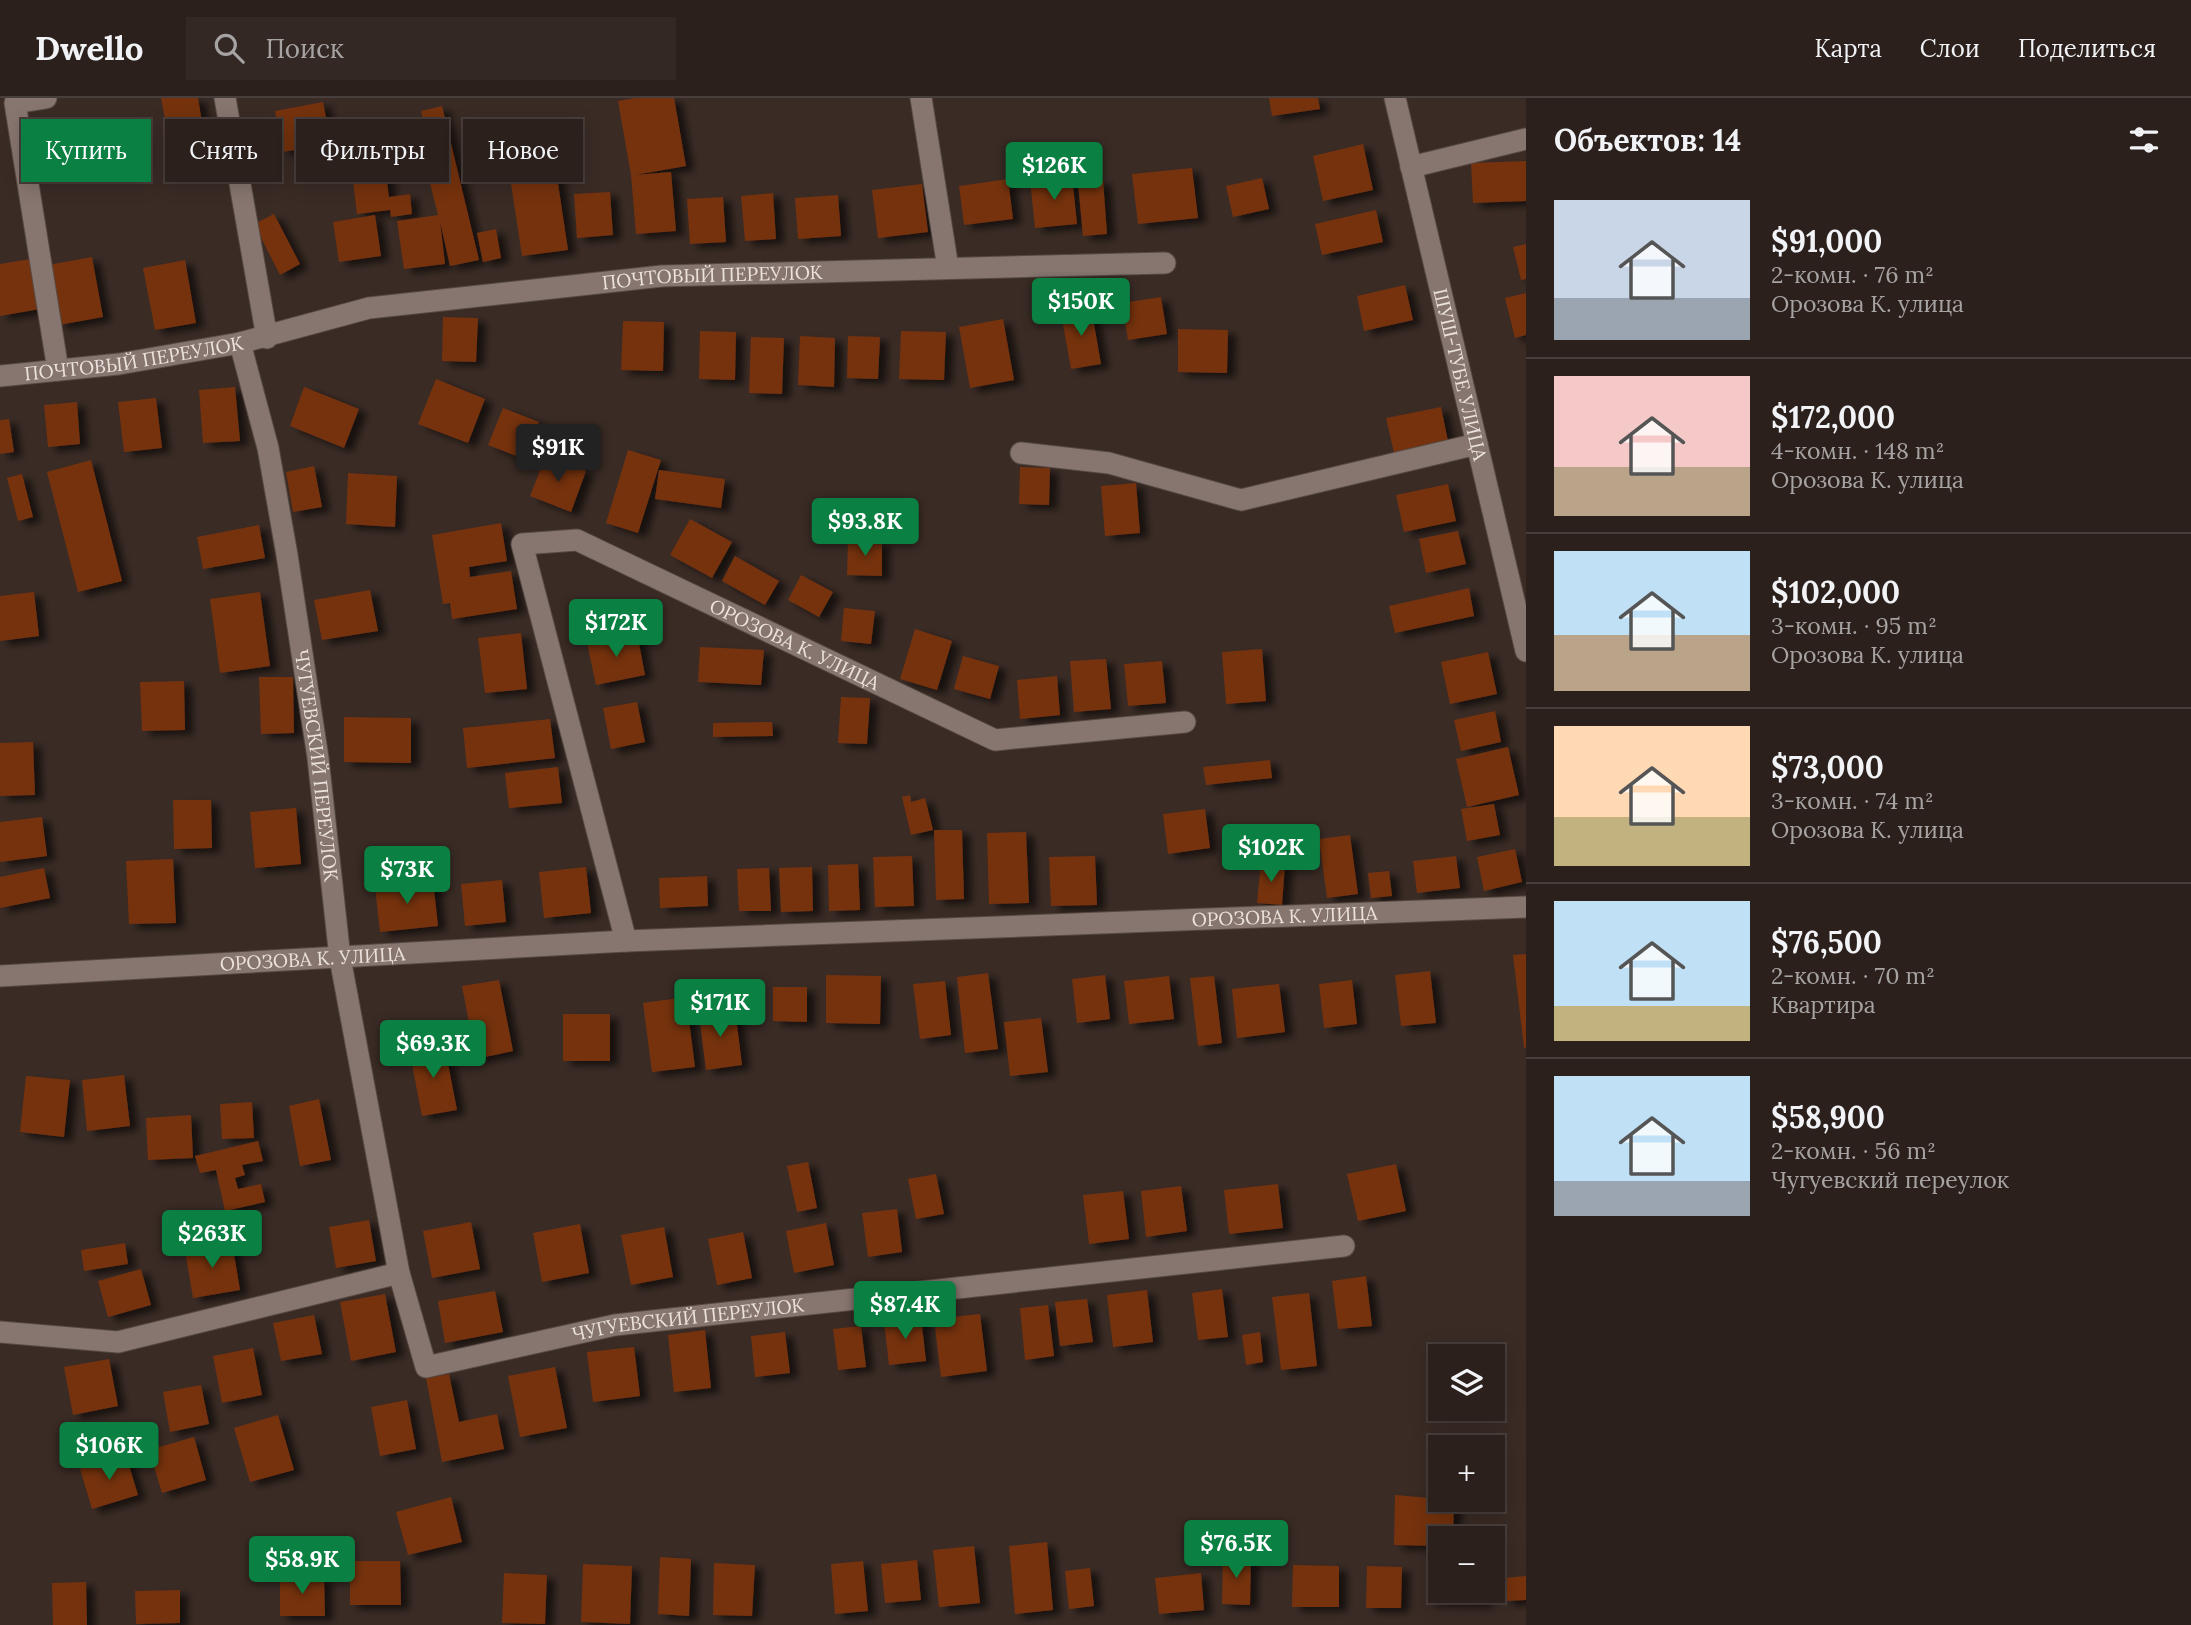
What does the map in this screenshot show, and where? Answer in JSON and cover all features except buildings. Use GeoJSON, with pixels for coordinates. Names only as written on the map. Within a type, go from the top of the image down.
{"type":"FeatureCollection","features":[{"type":"Feature","properties":{"kind":"street"},"geometry":{"type":"LineString","coordinates":[[46,98],[15,103],[58,370]]}},
{"type":"Feature","properties":{"kind":"street","name":"ПОЧТОВЫЙ ПЕРЕУЛОК"},"geometry":{"type":"LineString","coordinates":[[225,98],[267,338]]}},
{"type":"Feature","properties":{"kind":"street"},"geometry":{"type":"LineString","coordinates":[[921,98],[948,268]]}},
{"type":"Feature","properties":{"kind":"street","name":"ШУШ-ТУБЕ УЛИЦА"},"geometry":{"type":"LineString","coordinates":[[1395,98],[1526,651]]}},
{"type":"Feature","properties":{"kind":"street"},"geometry":{"type":"LineString","coordinates":[[1411,167],[1526,139]]}},
{"type":"Feature","properties":{"kind":"street","name":"ПОЧТОВЫЙ ПЕРЕУЛОК"},"geometry":{"type":"LineString","coordinates":[[0,376],[119,364],[240,343],[267,338],[369,308],[662,276],[1165,262]]}},
{"type":"Feature","properties":{"kind":"street","name":"ЧУГУЕВСКИЙ ПЕРЕУЛОК"},"geometry":{"type":"LineString","coordinates":[[240,343],[268,448],[287,555],[318,758],[340,958],[399,1273],[426,1367],[615,1325],[1344,1246]]}},
{"type":"Feature","properties":{"kind":"street"},"geometry":{"type":"LineString","coordinates":[[1021,453],[1109,463],[1241,500],[1477,444]]}},
{"type":"Feature","properties":{"kind":"street","name":"ОРОЗОВА К. УЛИЦА"},"geometry":{"type":"LineString","coordinates":[[625,941],[523,544],[577,540],[995,740],[1185,722]]}},
{"type":"Feature","properties":{"kind":"street","name":"ОРОЗОВА К. УЛИЦА"},"geometry":{"type":"LineString","coordinates":[[0,976],[625,941],[1526,907]]}},
{"type":"Feature","properties":{"kind":"street"},"geometry":{"type":"LineString","coordinates":[[0,1332],[118,1342],[399,1273]]}}]}
